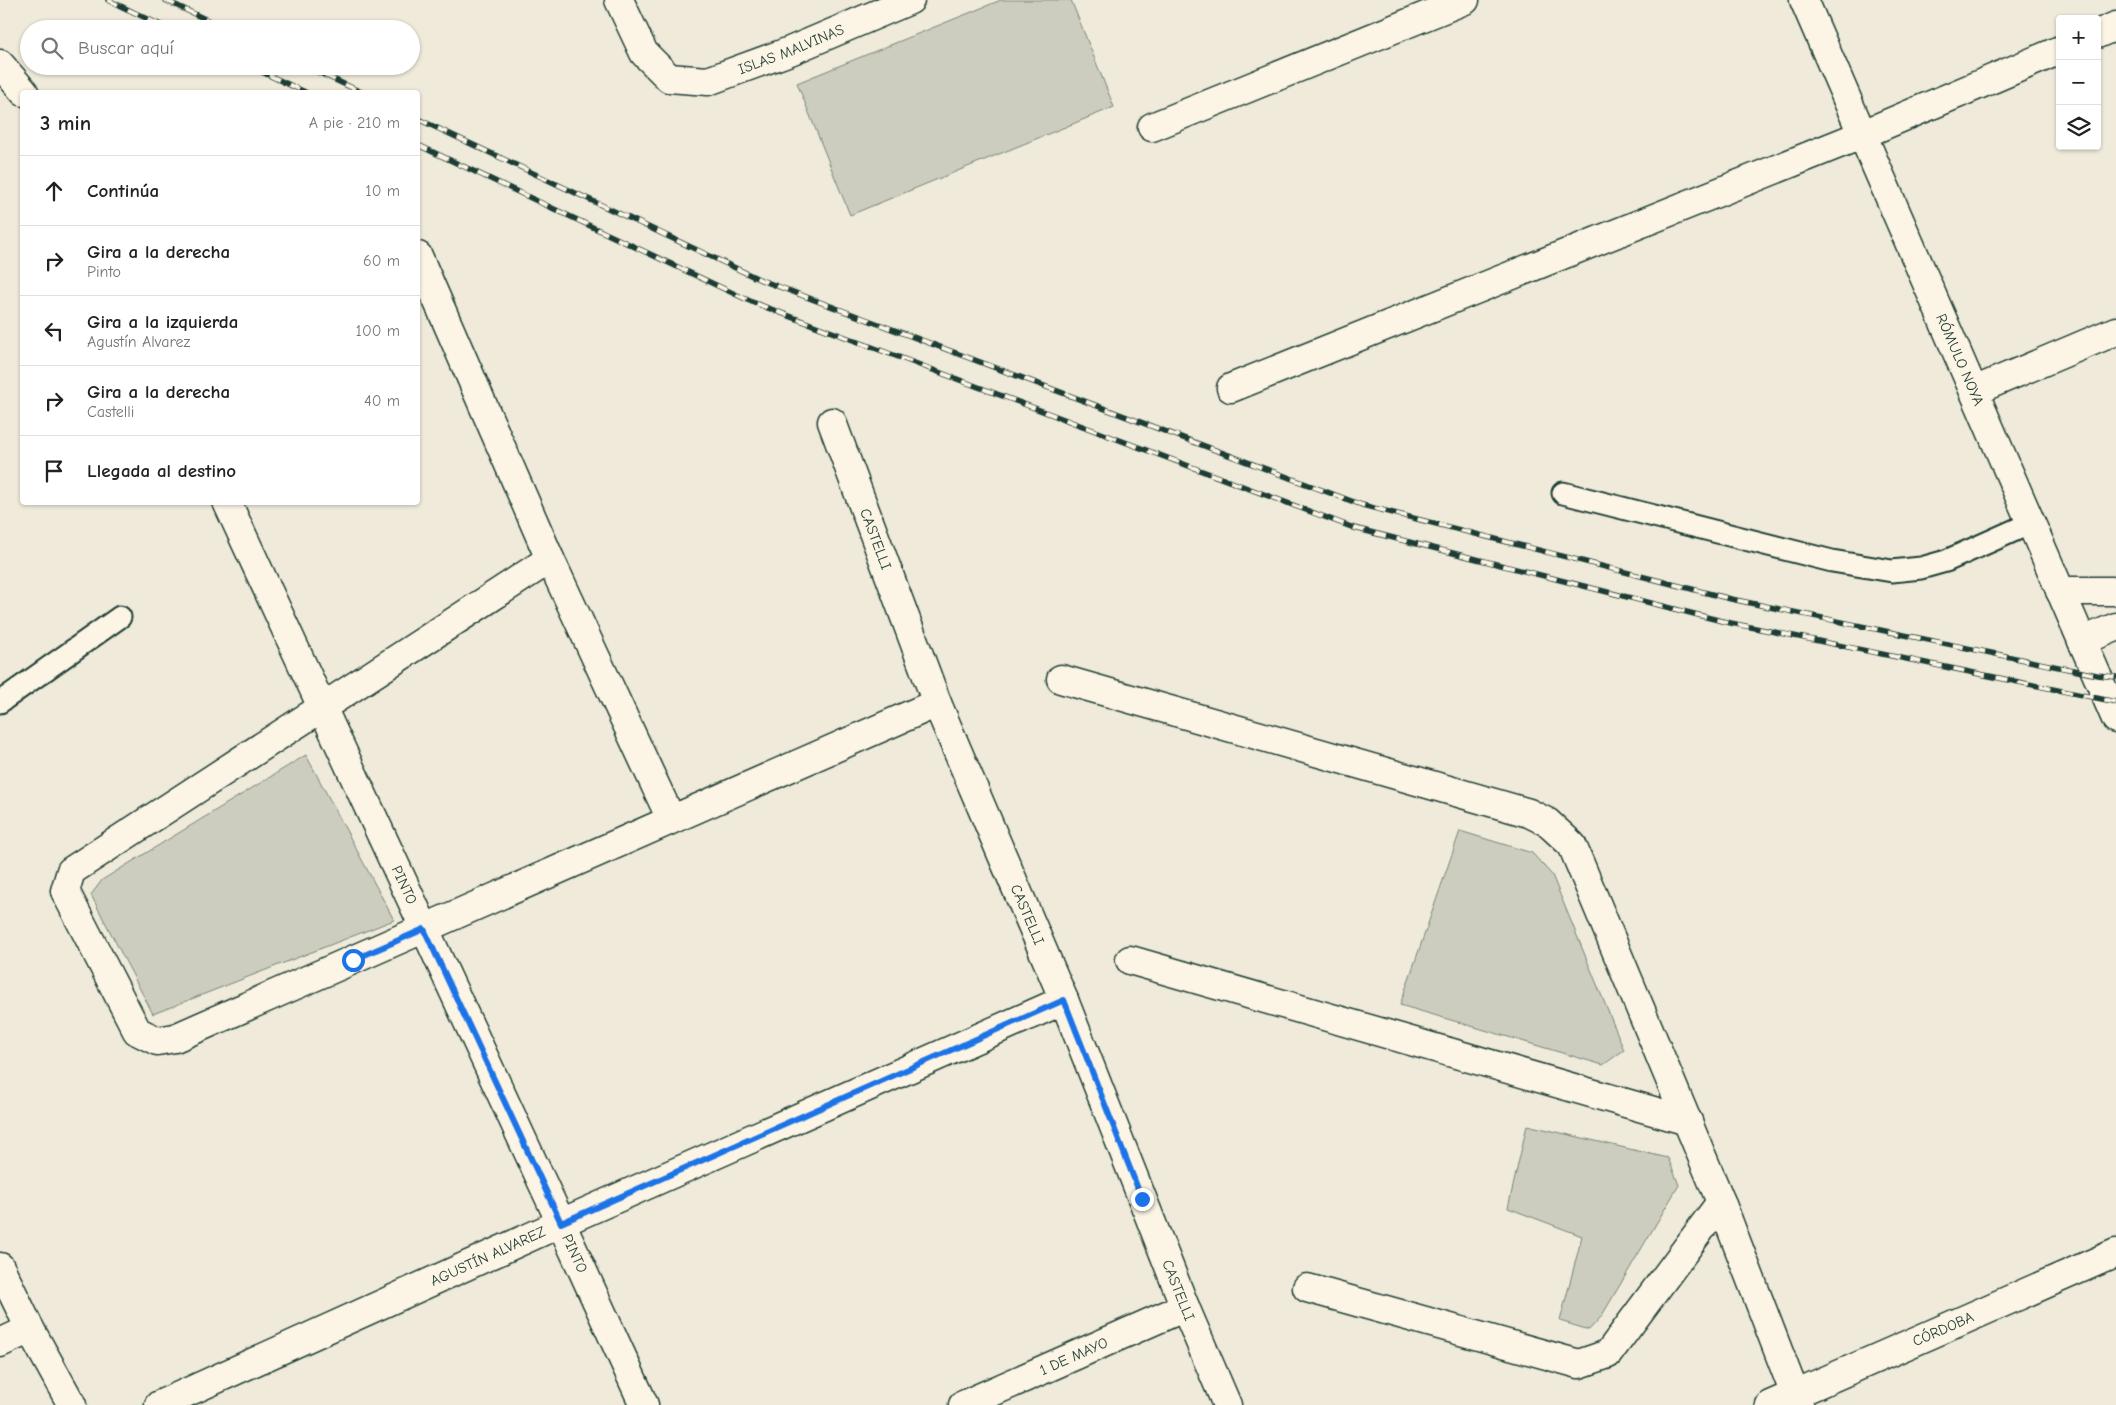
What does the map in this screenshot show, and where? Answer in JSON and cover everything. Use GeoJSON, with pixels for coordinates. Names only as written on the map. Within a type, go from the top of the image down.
{"type":"FeatureCollection","features":[{"type":"Feature","properties":{"kind":"street","name":"ISLAS MALVINAS"},"geometry":{"type":"LineString","coordinates":[[619,0],[644,53],[669,78],[708,81],[790,51],[910,0]]}},
{"type":"Feature","properties":{"kind":"street"},"geometry":{"type":"LineString","coordinates":[[1152,127],[1465,0]]}},
{"type":"Feature","properties":{"kind":"street","name":"RÓMULO NOYA"},"geometry":{"type":"LineString","coordinates":[[1804,0],[2116,719]]}},
{"type":"Feature","properties":{"kind":"street"},"geometry":{"type":"LineString","coordinates":[[2101,32],[2116,26]]}},
{"type":"Feature","properties":{"kind":"street"},"geometry":{"type":"LineString","coordinates":[[1231,388],[1861,135],[2056,52]]}},
{"type":"Feature","properties":{"kind":"street"},"geometry":{"type":"LineString","coordinates":[[0,64],[22,90]]}},
{"type":"Feature","properties":{"kind":"street"},"geometry":{"type":"LineString","coordinates":[[420,261],[550,559],[671,819]]}},
{"type":"Feature","properties":{"kind":"street"},"geometry":{"type":"LineString","coordinates":[[1974,392],[2116,331]]}},
{"type":"Feature","properties":{"kind":"street","name":"CASTELLI"},"geometry":{"type":"LineString","coordinates":[[832,422],[937,703],[1064,1000],[1185,1308],[1227,1405]]}},
{"type":"Feature","properties":{"kind":"street","name":"PINTO"},"geometry":{"type":"LineString","coordinates":[[229,505],[644,1405]]}},
{"type":"Feature","properties":{"kind":"street"},"geometry":{"type":"LineString","coordinates":[[550,559],[71,871],[65,891],[137,1031],[157,1041],[174,1038],[937,703]]}},
{"type":"Feature","properties":{"kind":"street"},"geometry":{"type":"LineString","coordinates":[[2060,591],[2116,591]]}},
{"type":"Feature","properties":{"kind":"street"},"geometry":{"type":"LineString","coordinates":[[2082,641],[2116,627]]}},
{"type":"Feature","properties":{"kind":"street"},"geometry":{"type":"LineString","coordinates":[[1062,679],[1529,813],[1547,822],[1572,845],[1721,1202],[1788,1402]]}},
{"type":"Feature","properties":{"kind":"street"},"geometry":{"type":"LineString","coordinates":[[1130,960],[1688,1121]]}},
{"type":"Feature","properties":{"kind":"street","name":"AGUSTÍN ALVAREZ"},"geometry":{"type":"LineString","coordinates":[[159,1405],[561,1223],[1064,1000]]}},
{"type":"Feature","properties":{"kind":"street"},"geometry":{"type":"LineString","coordinates":[[1308,1288],[1579,1364],[1608,1354],[1721,1202]]}},
{"type":"Feature","properties":{"kind":"street","name":"CÓRDOBA"},"geometry":{"type":"LineString","coordinates":[[1788,1402],[2116,1252]]}},
{"type":"Feature","properties":{"kind":"street"},"geometry":{"type":"LineString","coordinates":[[0,1267],[30,1329],[72,1405]]}},
{"type":"Feature","properties":{"kind":"street","name":"1 DE MAYO"},"geometry":{"type":"LineString","coordinates":[[963,1405],[1185,1308]]}},
{"type":"Feature","properties":{"kind":"street"},"geometry":{"type":"LineString","coordinates":[[0,1343],[30,1329]]}},
{"type":"Feature","properties":{"kind":"lane"},"geometry":{"type":"LineString","coordinates":[[1563,493],[1832,561],[1892,571],[1921,568],[1946,561],[2031,523]]}},
{"type":"Feature","properties":{"kind":"lane"},"geometry":{"type":"LineString","coordinates":[[0,702],[120,617]]}},
{"type":"Feature","properties":{"kind":"shaded area"},"geometry":{"type":"Polygon","coordinates":[[[1001,0],[1071,0],[1114,107],[850,215],[797,83],[1001,0]]]}},
{"type":"Feature","properties":{"kind":"shaded area"},"geometry":{"type":"Polygon","coordinates":[[[306,755],[394,920],[153,1014],[91,895],[102,880],[306,755]]]}},
{"type":"Feature","properties":{"kind":"shaded area"},"geometry":{"type":"Polygon","coordinates":[[[1460,831],[1532,853],[1552,875],[1624,1050],[1603,1065],[1400,1005],[1460,831]]]}},
{"type":"Feature","properties":{"kind":"shaded area"},"geometry":{"type":"Polygon","coordinates":[[[1527,1125],[1668,1158],[1679,1185],[1601,1317],[1589,1330],[1560,1321],[1582,1236],[1508,1208],[1527,1125]]]}},
{"type":"Feature","properties":{"kind":"railway"},"geometry":{"type":"LineString","coordinates":[[108,0],[150,20]]}},
{"type":"Feature","properties":{"kind":"railway"},"geometry":{"type":"LineString","coordinates":[[165,0],[207,20]]}},
{"type":"Feature","properties":{"kind":"railway"},"geometry":{"type":"LineString","coordinates":[[268,75],[301,90]]}},
{"type":"Feature","properties":{"kind":"railway"},"geometry":{"type":"LineString","coordinates":[[324,75],[357,90]]}},
{"type":"Feature","properties":{"kind":"railway"},"geometry":{"type":"LineString","coordinates":[[420,120],[761,280],[1362,505],[1731,599],[2097,675],[2116,677]]}},
{"type":"Feature","properties":{"kind":"railway"},"geometry":{"type":"LineString","coordinates":[[420,146],[752,302],[1354,528],[1726,622],[2116,702]]}},
{"type":"Feature","properties":{"kind":"route"},"geometry":{"type":"LineString","coordinates":[[353,960],[424,929],[561,1223],[1064,1000],[1142,1199]]}}]}
